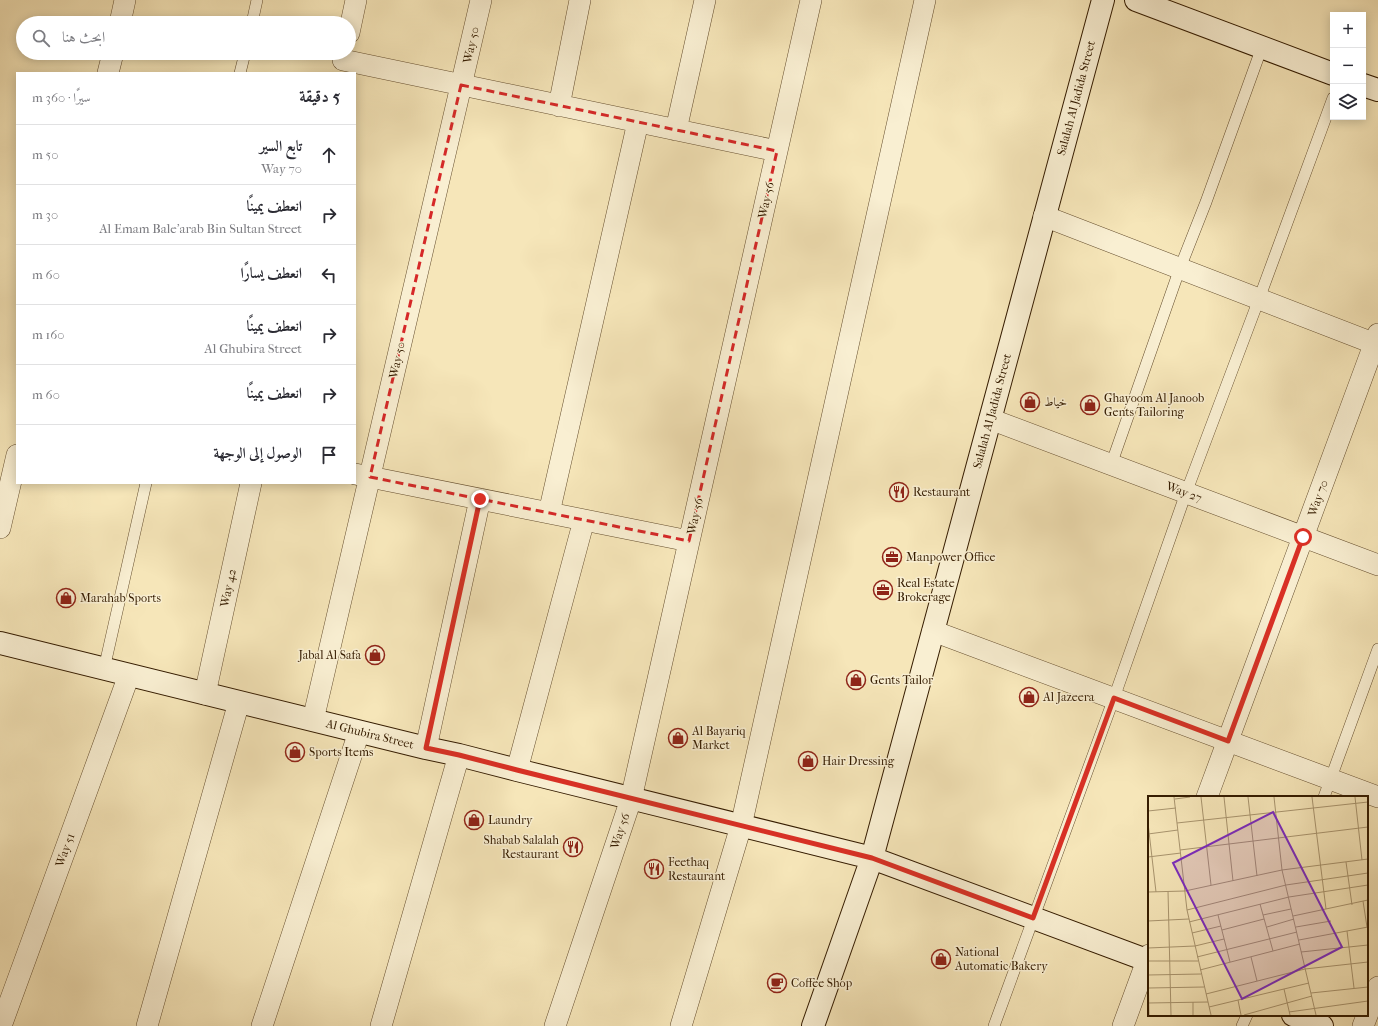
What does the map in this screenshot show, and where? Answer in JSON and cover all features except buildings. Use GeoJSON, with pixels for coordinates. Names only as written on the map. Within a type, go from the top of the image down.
{"type":"FeatureCollection","features":[{"type":"Feature","properties":{"kind":"street"},"geometry":{"type":"LineString","coordinates":[[122,16],[125,0]]}},
{"type":"Feature","properties":{"kind":"street"},"geometry":{"type":"LineString","coordinates":[[353,16],[356,0]]}},
{"type":"Feature","properties":{"kind":"street","name":"Way 50"},"geometry":{"type":"LineString","coordinates":[[313,720],[362,475],[461,85],[481,0]]}},
{"type":"Feature","properties":{"kind":"street"},"geometry":{"type":"LineString","coordinates":[[559,106],[580,0]]}},
{"type":"Feature","properties":{"kind":"street"},"geometry":{"type":"LineString","coordinates":[[676,130],[705,0]]}},
{"type":"Feature","properties":{"kind":"street","name":"Way 56"},"geometry":{"type":"LineString","coordinates":[[555,1026],[631,799],[811,0]]}},
{"type":"Feature","properties":{"kind":"street"},"geometry":{"type":"LineString","coordinates":[[681,1026],[741,826],[925,0]]}},
{"type":"Feature","properties":{"kind":"street","name":"Salalah Al Jadida Street"},"geometry":{"type":"LineString","coordinates":[[813,1026],[872,858],[1103,0]]}},
{"type":"Feature","properties":{"kind":"street"},"geometry":{"type":"LineString","coordinates":[[1136,0],[1330,73]]}},
{"type":"Feature","properties":{"kind":"street"},"geometry":{"type":"LineString","coordinates":[[108,72],[111,60]]}},
{"type":"Feature","properties":{"kind":"street"},"geometry":{"type":"LineString","coordinates":[[343,62],[461,85],[777,152]]}},
{"type":"Feature","properties":{"kind":"street"},"geometry":{"type":"LineString","coordinates":[[1366,86],[1378,90]]}},
{"type":"Feature","properties":{"kind":"street"},"geometry":{"type":"LineString","coordinates":[[549,513],[638,122]]}},
{"type":"Feature","properties":{"kind":"street"},"geometry":{"type":"LineString","coordinates":[[1044,216],[1260,299],[1377,341]]}},
{"type":"Feature","properties":{"kind":"street","name":"Way 70"},"geometry":{"type":"LineString","coordinates":[[1207,796],[1377,341]]}},
{"type":"Feature","properties":{"kind":"street","name":"Way 27"},"geometry":{"type":"LineString","coordinates":[[990,419],[1378,565]]}},
{"type":"Feature","properties":{"kind":"street"},"geometry":{"type":"LineString","coordinates":[[0,528],[16,459]]}},
{"type":"Feature","properties":{"kind":"street"},"geometry":{"type":"LineString","coordinates":[[362,475],[689,541]]}},
{"type":"Feature","properties":{"kind":"street","name":"Way 42"},"geometry":{"type":"LineString","coordinates":[[205,694],[251,484]]}},
{"type":"Feature","properties":{"kind":"street"},"geometry":{"type":"LineString","coordinates":[[426,748],[480,499]]}},
{"type":"Feature","properties":{"kind":"street"},"geometry":{"type":"LineString","coordinates":[[517,770],[584,520]]}},
{"type":"Feature","properties":{"kind":"street"},"geometry":{"type":"LineString","coordinates":[[933,631],[1228,741],[1327,788],[1378,797]]}},
{"type":"Feature","properties":{"kind":"street","name":"Al Ghubira Street"},"geometry":{"type":"LineString","coordinates":[[0,643],[872,858],[1148,959]]}},
{"type":"Feature","properties":{"kind":"street","name":"Way 51"},"geometry":{"type":"LineString","coordinates":[[1,1026],[129,675]]}},
{"type":"Feature","properties":{"kind":"street"},"geometry":{"type":"LineString","coordinates":[[148,1026],[239,702]]}},
{"type":"Feature","properties":{"kind":"street"},"geometry":{"type":"LineString","coordinates":[[262,1026],[359,732]]}},
{"type":"Feature","properties":{"kind":"street"},"geometry":{"type":"LineString","coordinates":[[381,1026],[459,755]]}},
{"type":"Feature","properties":{"kind":"street"},"geometry":{"type":"LineString","coordinates":[[1123,1026],[1148,959]]}},
{"type":"Feature","properties":{"kind":"street"},"geometry":{"type":"LineString","coordinates":[[1368,1013],[1378,987]]}},
{"type":"Feature","properties":{"kind":"street"},"geometry":{"type":"LineString","coordinates":[[1296,1016],[1322,1026]]}},
{"type":"Feature","properties":{"kind":"street"},"geometry":{"type":"LineString","coordinates":[[1363,1026],[1367,1016]]}},
{"type":"Feature","properties":{"kind":"lane"},"geometry":{"type":"LineString","coordinates":[[254,16],[257,0]]}},
{"type":"Feature","properties":{"kind":"lane"},"geometry":{"type":"LineString","coordinates":[[1111,465],[1180,268],[1206,202],[1262,47]]}},
{"type":"Feature","properties":{"kind":"lane"},"geometry":{"type":"LineString","coordinates":[[240,72],[243,60]]}},
{"type":"Feature","properties":{"kind":"lane"},"geometry":{"type":"LineString","coordinates":[[994,1026],[1114,698],[1186,493],[1260,299],[1330,106]]}},
{"type":"Feature","properties":{"kind":"lane"},"geometry":{"type":"LineString","coordinates":[[104,669],[146,484]]}},
{"type":"Feature","properties":{"kind":"lane"},"geometry":{"type":"LineString","coordinates":[[1327,788],[1378,649]]}},
{"type":"Feature","properties":{"kind":"lane"},"geometry":{"type":"LineString","coordinates":[[1242,1026],[1246,1016]]}},
{"type":"Feature","properties":{"kind":"highlighted area"},"geometry":{"type":"Polygon","coordinates":[[[461,85],[777,151],[689,541],[370,477],[461,85]]]}},
{"type":"Feature","properties":{"kind":"place","name":"خياط"},"geometry":{"type":"Point","coordinates":[1030,402]}},
{"type":"Feature","properties":{"kind":"place","name":"Ghayoom Al Janoob Gents Tailoring"},"geometry":{"type":"Point","coordinates":[1090,405]}},
{"type":"Feature","properties":{"kind":"place","name":"Restaurant"},"geometry":{"type":"Point","coordinates":[899,492]}},
{"type":"Feature","properties":{"kind":"place","name":"Manpower Office"},"geometry":{"type":"Point","coordinates":[892,557]}},
{"type":"Feature","properties":{"kind":"place","name":"Real Estate Brokerage"},"geometry":{"type":"Point","coordinates":[883,590]}},
{"type":"Feature","properties":{"kind":"place","name":"Marahab Sports"},"geometry":{"type":"Point","coordinates":[66,598]}},
{"type":"Feature","properties":{"kind":"place","name":"Jabal Al Safa"},"geometry":{"type":"Point","coordinates":[375,655]}},
{"type":"Feature","properties":{"kind":"place","name":"Gents Tailor"},"geometry":{"type":"Point","coordinates":[856,680]}},
{"type":"Feature","properties":{"kind":"place","name":"Al Jazeera"},"geometry":{"type":"Point","coordinates":[1029,697]}},
{"type":"Feature","properties":{"kind":"place","name":"Al Bayariq Market"},"geometry":{"type":"Point","coordinates":[678,738]}},
{"type":"Feature","properties":{"kind":"place","name":"Sports Items"},"geometry":{"type":"Point","coordinates":[295,752]}},
{"type":"Feature","properties":{"kind":"place","name":"Hair Dressing"},"geometry":{"type":"Point","coordinates":[808,761]}},
{"type":"Feature","properties":{"kind":"place","name":"Laundry"},"geometry":{"type":"Point","coordinates":[474,820]}},
{"type":"Feature","properties":{"kind":"place","name":"Shabab Salalah Restaurant"},"geometry":{"type":"Point","coordinates":[573,847]}},
{"type":"Feature","properties":{"kind":"place","name":"Feethaq Restaurant"},"geometry":{"type":"Point","coordinates":[654,869]}},
{"type":"Feature","properties":{"kind":"place","name":"National Automatic Bakery"},"geometry":{"type":"Point","coordinates":[941,959]}},
{"type":"Feature","properties":{"kind":"place","name":"Coffee Shop"},"geometry":{"type":"Point","coordinates":[777,983]}},
{"type":"Feature","properties":{"kind":"route"},"geometry":{"type":"LineString","coordinates":[[480,499],[426,748],[872,858],[1033,918],[1114,698],[1228,741],[1303,537]]}}]}
